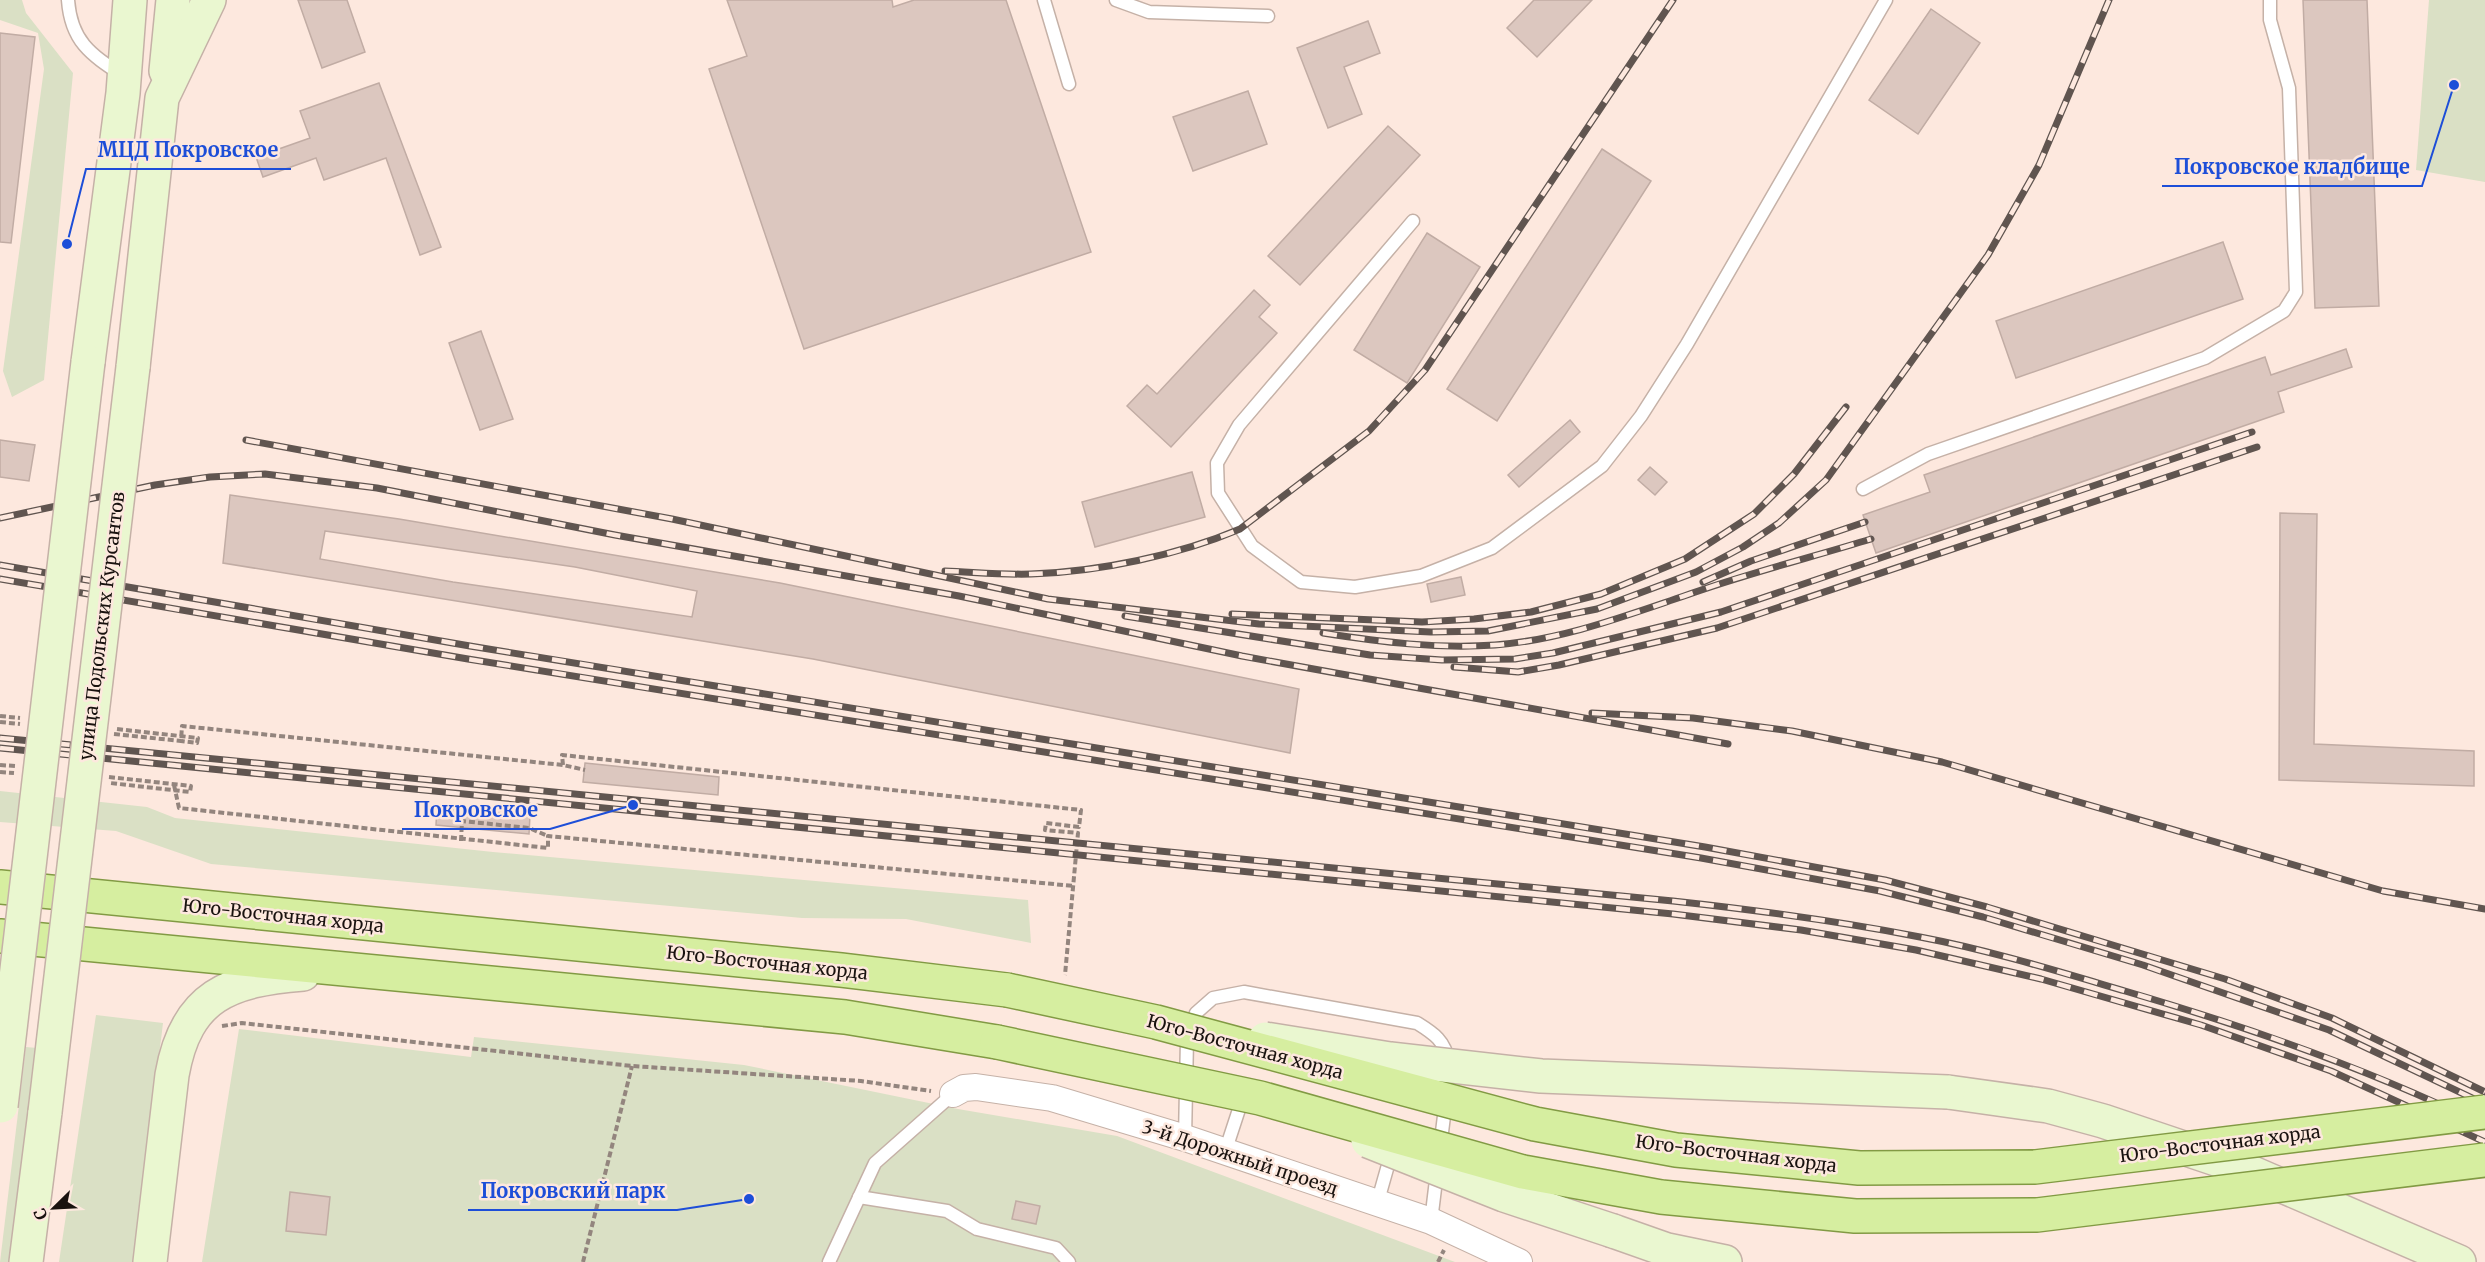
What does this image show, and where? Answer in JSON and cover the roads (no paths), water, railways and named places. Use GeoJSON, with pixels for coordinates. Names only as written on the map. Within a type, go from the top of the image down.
{"type":"FeatureCollection","features":[{"type":"Feature","properties":{"kind":"main road"},"geometry":{"type":"LineString","coordinates":[[163,94],[173,0]]}},
{"type":"Feature","properties":{"kind":"main road","name":"улица Подольских Курсантов"},"geometry":{"type":"LineString","coordinates":[[26,1262],[133,367],[163,94],[209,0]]}},
{"type":"Feature","properties":{"kind":"main road"},"geometry":{"type":"LineString","coordinates":[[0,1110],[124,77],[127,8]]}},
{"type":"Feature","properties":{"kind":"main road","name":"Юго-Восточная хорда"},"geometry":{"type":"LineString","coordinates":[[0,888],[842,970],[1007,990],[1156,1022],[1535,1124],[1676,1150],[1859,1168],[2035,1167],[2485,1112]]}},
{"type":"Feature","properties":{"kind":"main road"},"geometry":{"type":"LineString","coordinates":[[0,936],[368,969],[845,1017],[997,1042],[1260,1098],[1523,1172],[1661,1197],[1855,1216],[2037,1215],[2485,1160]]}},
{"type":"Feature","properties":{"kind":"main road"},"geometry":{"type":"LineString","coordinates":[[150,1262],[172,1074],[177,1048],[187,1025],[201,1007],[239,984],[261,977],[368,969]]}},
{"type":"Feature","properties":{"kind":"main road"},"geometry":{"type":"LineString","coordinates":[[1156,1022],[1389,1059],[1541,1076],[1948,1092],[2048,1106],[2114,1125],[2234,1165],[2459,1262]]}},
{"type":"Feature","properties":{"kind":"main road"},"geometry":{"type":"LineString","coordinates":[[1260,1098],[1504,1195],[1667,1250],[1725,1262]]}},
{"type":"Feature","properties":{"kind":"street","name":"3-й Дорожный проезд"},"geometry":{"type":"LineString","coordinates":[[953,1094],[964,1088],[976,1087],[1052,1098],[1185,1138],[1431,1221],[1519,1262]]}},
{"type":"Feature","properties":{"kind":"lane"},"geometry":{"type":"LineString","coordinates":[[68,0],[69,16],[80,41],[90,53],[124,77]]}},
{"type":"Feature","properties":{"kind":"lane"},"geometry":{"type":"LineString","coordinates":[[1044,0],[1069,84]]}},
{"type":"Feature","properties":{"kind":"lane"},"geometry":{"type":"LineString","coordinates":[[1116,0],[1149,12],[1268,16]]}},
{"type":"Feature","properties":{"kind":"lane"},"geometry":{"type":"LineString","coordinates":[[1413,221],[1239,424],[1217,463],[1218,493],[1252,546],[1301,582],[1355,587],[1421,576],[1492,548],[1602,466],[1641,416],[1687,344],[1886,0]]}},
{"type":"Feature","properties":{"kind":"lane"},"geometry":{"type":"LineString","coordinates":[[1863,489],[1928,454],[2205,358],[2284,311],[2296,292],[2289,88],[2270,20],[2270,0]]}},
{"type":"Feature","properties":{"kind":"lane"},"geometry":{"type":"LineString","coordinates":[[1185,1138],[1187,1039],[1196,1013],[1213,998],[1244,992],[1417,1023],[1435,1034],[1446,1051],[1448,1082],[1431,1221]]}},
{"type":"Feature","properties":{"kind":"lane"},"geometry":{"type":"LineString","coordinates":[[1225,1152],[1246,1086],[1397,1132],[1377,1204]]}},
{"type":"Feature","properties":{"kind":"lane"},"geometry":{"type":"LineString","coordinates":[[829,1262],[875,1163],[953,1094]]}},
{"type":"Feature","properties":{"kind":"lane"},"geometry":{"type":"LineString","coordinates":[[859,1197],[947,1211],[977,1229],[1056,1248],[1069,1262]]}},
{"type":"Feature","properties":{"kind":"railway"},"geometry":{"type":"LineString","coordinates":[[945,571],[1010,574],[1057,573],[1110,566],[1191,547],[1240,529],[1369,431],[1425,370],[1673,0]]}},
{"type":"Feature","properties":{"kind":"railway"},"geometry":{"type":"LineString","coordinates":[[246,440],[672,519],[1048,599],[1259,624],[1431,632],[1488,631],[1597,609],[1696,572],[1743,547],[1779,523],[1826,480],[1988,255],[2039,165],[2109,0]]}},
{"type":"Feature","properties":{"kind":"railway"},"geometry":{"type":"LineString","coordinates":[[1232,614],[1422,622],[1531,612],[1601,594],[1685,559],[1754,514],[1794,474],[1846,407]]}},
{"type":"Feature","properties":{"kind":"railway"},"geometry":{"type":"LineString","coordinates":[[1125,616],[1370,655],[1442,660],[1515,659],[1553,653],[1721,612],[2252,432]]}},
{"type":"Feature","properties":{"kind":"railway"},"geometry":{"type":"LineString","coordinates":[[1454,667],[1518,672],[1559,665],[1717,628],[2257,447]]}},
{"type":"Feature","properties":{"kind":"railway"},"geometry":{"type":"LineString","coordinates":[[0,518],[155,485],[210,477],[265,474],[377,488],[615,535],[959,596],[1242,656],[1728,744]]}},
{"type":"Feature","properties":{"kind":"railway"},"geometry":{"type":"LineString","coordinates":[[1703,582],[1751,561],[1865,522]]}},
{"type":"Feature","properties":{"kind":"railway"},"geometry":{"type":"LineString","coordinates":[[1323,633],[1388,642],[1452,646],[1495,645],[1544,638],[1638,612],[1730,580],[1871,539]]}},
{"type":"Feature","properties":{"kind":"railway"},"geometry":{"type":"LineString","coordinates":[[0,565],[470,646],[1705,847],[1885,880],[1987,907],[2225,979],[2332,1018],[2485,1092]]}},
{"type":"Feature","properties":{"kind":"railway"},"geometry":{"type":"LineString","coordinates":[[0,579],[468,659],[1701,858],[1880,891],[1983,917],[2143,965],[2329,1030],[2485,1104]]}},
{"type":"Feature","properties":{"kind":"railway"},"geometry":{"type":"LineString","coordinates":[[1592,713],[1693,718],[1792,731],[1942,762],[2383,891],[2485,909]]}},
{"type":"Feature","properties":{"kind":"railway"},"geometry":{"type":"LineString","coordinates":[[0,738],[1673,901],[1828,921],[1972,948],[2171,1005],[2353,1068],[2442,1105],[2485,1126]]}},
{"type":"Feature","properties":{"kind":"railway"},"geometry":{"type":"LineString","coordinates":[[0,748],[1673,914],[1801,930],[1916,950],[2041,979],[2201,1025],[2331,1071],[2485,1142]]}},
{"type":"Feature","properties":{"kind":"place","name":"Покровское кладбище"},"geometry":{"type":"Point","coordinates":[2454,85]}},
{"type":"Feature","properties":{"kind":"place","name":"МЦД Покровское"},"geometry":{"type":"Point","coordinates":[67,244]}},
{"type":"Feature","properties":{"kind":"place","name":"Покровское"},"geometry":{"type":"Point","coordinates":[633,805]}},
{"type":"Feature","properties":{"kind":"place","name":"Покровский парк"},"geometry":{"type":"Point","coordinates":[749,1199]}}]}
